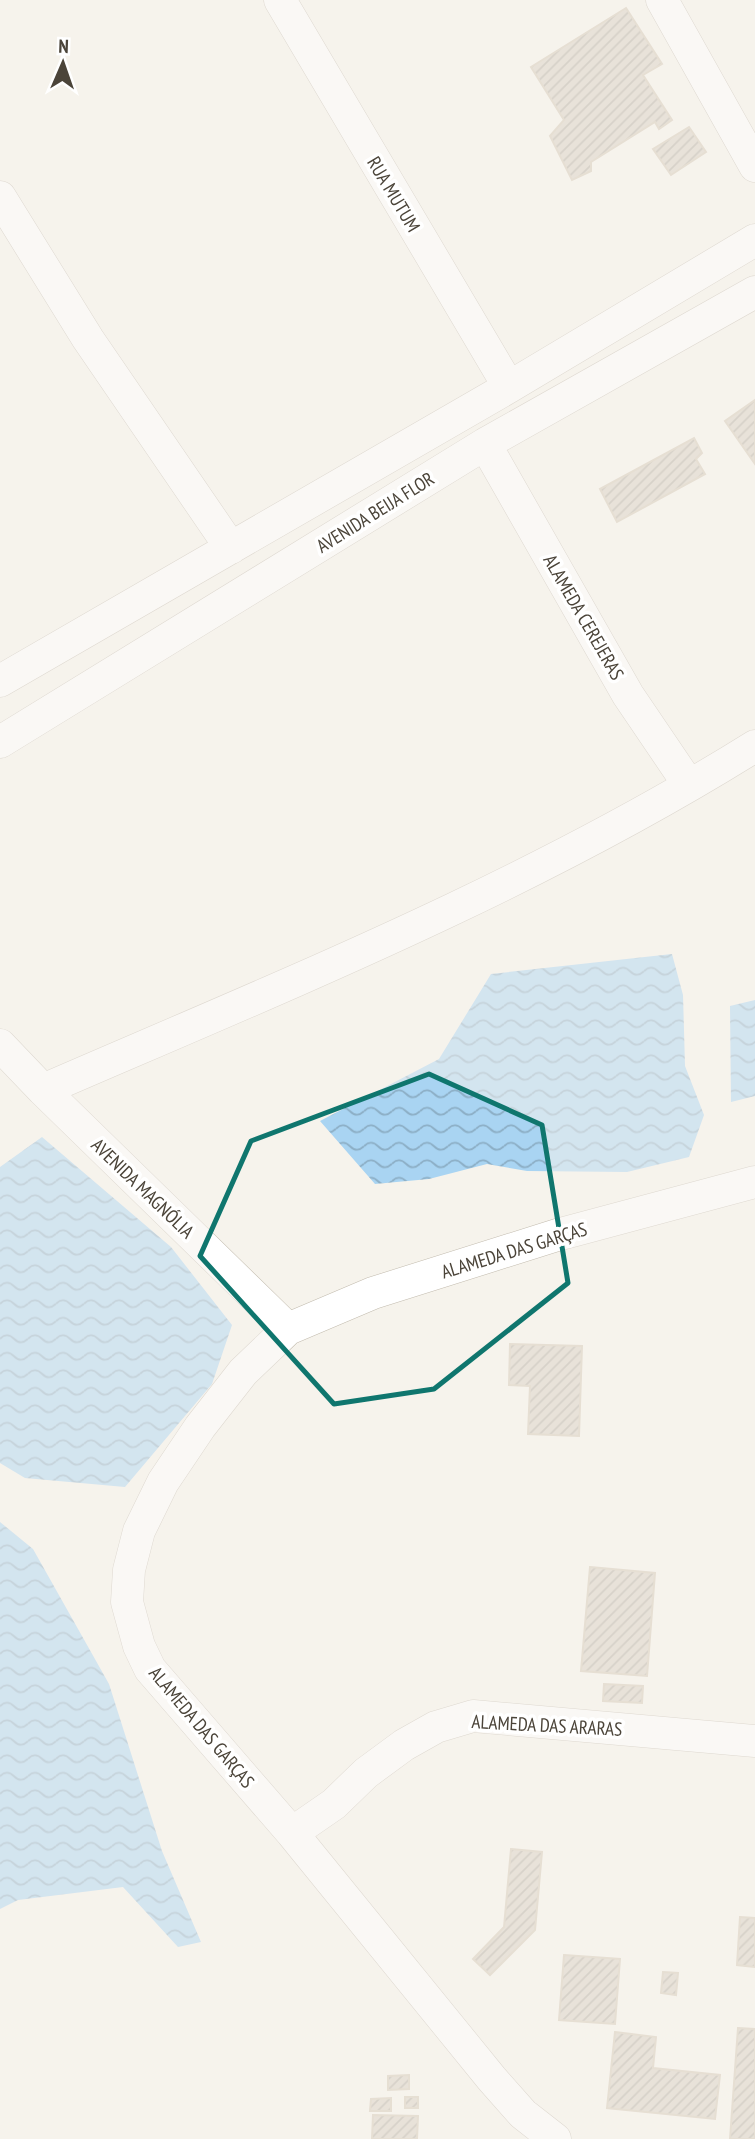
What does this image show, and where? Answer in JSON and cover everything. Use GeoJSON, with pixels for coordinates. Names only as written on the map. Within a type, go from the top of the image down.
{"type":"FeatureCollection","features":[{"type":"Feature","properties":{"kind":"street","name":"RUA MUTUM"},"geometry":{"type":"LineString","coordinates":[[279,0],[509,387]]}},
{"type":"Feature","properties":{"kind":"street"},"geometry":{"type":"LineString","coordinates":[[662,0],[755,166]]}},
{"type":"Feature","properties":{"kind":"street"},"geometry":{"type":"LineString","coordinates":[[0,197],[89,339],[231,548]]}},
{"type":"Feature","properties":{"kind":"street","name":"AVENIDA BEIJA FLOR"},"geometry":{"type":"LineString","coordinates":[[0,681],[509,387],[755,240]]}},
{"type":"Feature","properties":{"kind":"street","name":"AVENIDA BEIJA FLOR"},"geometry":{"type":"LineString","coordinates":[[0,742],[485,444],[755,292]]}},
{"type":"Feature","properties":{"kind":"street","name":"ALAMEDA CEREJERAS"},"geometry":{"type":"LineString","coordinates":[[485,444],[628,695],[689,785]]}},
{"type":"Feature","properties":{"kind":"street"},"geometry":{"type":"LineString","coordinates":[[43,1090],[486,895],[640,813],[755,746]]}},
{"type":"Feature","properties":{"kind":"street","name":"AVENIDA MAGNÓLIA"},"geometry":{"type":"LineString","coordinates":[[0,1045],[288,1329]]}},
{"type":"Feature","properties":{"kind":"street","name":"ALAMEDA DAS GARÇAS"},"geometry":{"type":"LineString","coordinates":[[555,2139],[523,2114],[292,1833],[150,1669],[129,1615],[129,1570],[139,1531],[163,1482],[200,1427],[243,1372],[288,1329],[373,1293],[558,1235],[755,1182]]}},
{"type":"Feature","properties":{"kind":"street","name":"ALAMEDA DAS ARARAS"},"geometry":{"type":"LineString","coordinates":[[292,1833],[334,1804],[366,1773],[404,1745],[436,1727],[473,1716],[755,1741]]}},
{"type":"Feature","properties":{"kind":"highlighted area"},"geometry":{"type":"Polygon","coordinates":[[[429,1074],[542,1125],[568,1283],[434,1389],[334,1404],[200,1256],[251,1141],[429,1074]]]}},
{"type":"Feature","properties":{"kind":"water"},"geometry":{"type":"Polygon","coordinates":[[[672,954],[683,995],[685,1066],[704,1115],[689,1157],[627,1172],[527,1171],[487,1164],[429,1179],[375,1184],[320,1121],[439,1059],[491,974],[672,954]]]}},
{"type":"Feature","properties":{"kind":"water"},"geometry":{"type":"Polygon","coordinates":[[[755,1000],[755,1096],[731,1102],[730,1006],[755,1000]]]}},
{"type":"Feature","properties":{"kind":"water"},"geometry":{"type":"Polygon","coordinates":[[[42,1137],[171,1247],[232,1325],[212,1384],[125,1487],[25,1478],[0,1463],[0,1167],[42,1137]]]}},
{"type":"Feature","properties":{"kind":"water"},"geometry":{"type":"Polygon","coordinates":[[[0,1522],[33,1549],[109,1684],[162,1851],[201,1942],[178,1947],[123,1887],[18,1900],[0,1909],[0,1522]]]}},
{"type":"Feature","properties":{"kind":"building"},"geometry":{"type":"Polygon","coordinates":[[[626,8],[662,64],[643,75],[672,120],[659,129],[655,122],[591,162],[591,171],[572,180],[550,136],[564,120],[531,67],[626,8]]]}},
{"type":"Feature","properties":{"kind":"building"},"geometry":{"type":"Polygon","coordinates":[[[689,127],[706,152],[671,175],[653,149],[689,127]]]}},
{"type":"Feature","properties":{"kind":"building"},"geometry":{"type":"Polygon","coordinates":[[[755,400],[755,464],[725,421],[755,400]]]}},
{"type":"Feature","properties":{"kind":"building"},"geometry":{"type":"Polygon","coordinates":[[[694,438],[702,453],[696,459],[705,474],[617,522],[600,489],[694,438]]]}},
{"type":"Feature","properties":{"kind":"building"},"geometry":{"type":"Polygon","coordinates":[[[510,1344],[582,1346],[579,1436],[528,1434],[530,1386],[509,1385],[510,1344]]]}},
{"type":"Feature","properties":{"kind":"building"},"geometry":{"type":"Polygon","coordinates":[[[590,1567],[655,1573],[647,1676],[581,1671],[590,1567]]]}},
{"type":"Feature","properties":{"kind":"building"},"geometry":{"type":"Polygon","coordinates":[[[604,1684],[643,1686],[642,1703],[603,1701],[604,1684]]]}},
{"type":"Feature","properties":{"kind":"building"},"geometry":{"type":"Polygon","coordinates":[[[511,1849],[542,1852],[535,1930],[490,1975],[473,1959],[504,1927],[511,1849]]]}},
{"type":"Feature","properties":{"kind":"building"},"geometry":{"type":"Polygon","coordinates":[[[740,1917],[755,1918],[755,1967],[737,1965],[740,1917]]]}},
{"type":"Feature","properties":{"kind":"building"},"geometry":{"type":"Polygon","coordinates":[[[564,1955],[620,1959],[615,2024],[559,2020],[564,1955]]]}},
{"type":"Feature","properties":{"kind":"building"},"geometry":{"type":"Polygon","coordinates":[[[663,1972],[678,1973],[676,1995],[661,1993],[663,1972]]]}},
{"type":"Feature","properties":{"kind":"building"},"geometry":{"type":"Polygon","coordinates":[[[738,2028],[755,2029],[755,2139],[730,2139],[738,2028]]]}},
{"type":"Feature","properties":{"kind":"building"},"geometry":{"type":"Polygon","coordinates":[[[615,2032],[656,2037],[653,2068],[720,2075],[715,2119],[607,2108],[615,2032]]]}},
{"type":"Feature","properties":{"kind":"building"},"geometry":{"type":"Polygon","coordinates":[[[409,2075],[409,2089],[388,2090],[388,2076],[409,2075]]]}},
{"type":"Feature","properties":{"kind":"building"},"geometry":{"type":"Polygon","coordinates":[[[405,2097],[418,2097],[418,2108],[405,2108],[405,2097]]]}},
{"type":"Feature","properties":{"kind":"building"},"geometry":{"type":"Polygon","coordinates":[[[391,2098],[391,2111],[370,2111],[371,2099],[391,2098]]]}},
{"type":"Feature","properties":{"kind":"building"},"geometry":{"type":"Polygon","coordinates":[[[373,2115],[418,2116],[417,2139],[372,2139],[373,2115]]]}}]}
